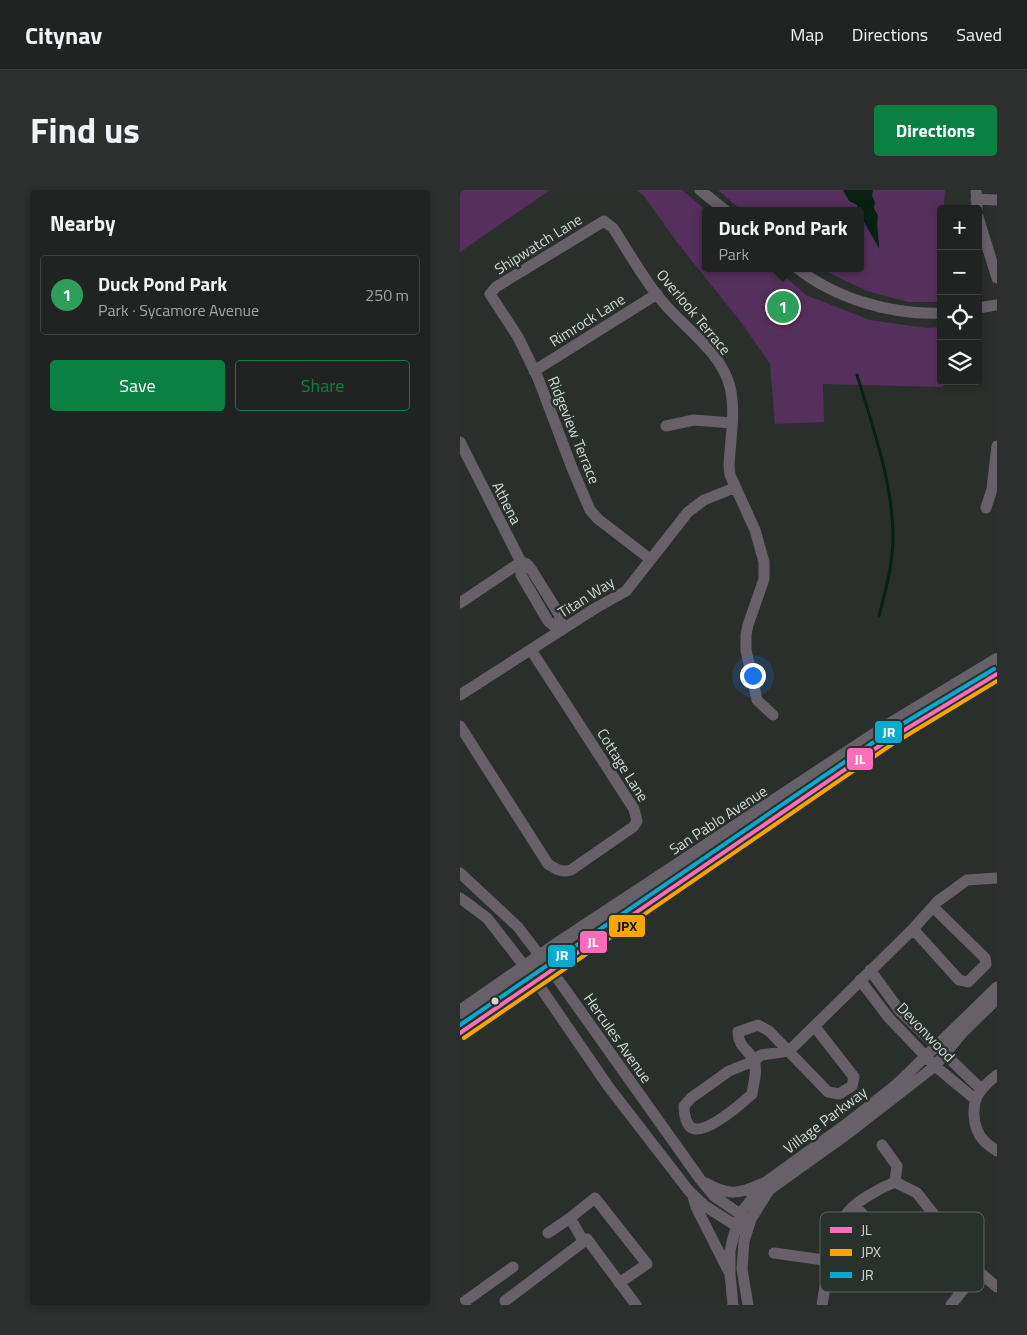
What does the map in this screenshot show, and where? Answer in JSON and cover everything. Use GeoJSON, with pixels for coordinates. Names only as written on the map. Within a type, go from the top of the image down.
{"type":"FeatureCollection","features":[{"type":"Feature","properties":{"kind":"main road","name":"San Pablo Avenue"},"geometry":{"type":"LineString","coordinates":[[460,1012],[526,968],[540,956],[888,726],[997,660]]}},
{"type":"Feature","properties":{"kind":"main road","name":"San Pablo Avenue"},"geometry":{"type":"LineString","coordinates":[[460,1033],[888,740],[997,674]]}},
{"type":"Feature","properties":{"kind":"street"},"geometry":{"type":"LineString","coordinates":[[700,190],[721,207]]}},
{"type":"Feature","properties":{"kind":"street"},"geometry":{"type":"LineString","coordinates":[[977,199],[997,200]]}},
{"type":"Feature","properties":{"kind":"street","name":"Overlook Terrace"},"geometry":{"type":"LineString","coordinates":[[604,221],[613,228],[656,294],[706,347],[725,373],[730,386],[732,423],[729,466],[734,488],[755,530],[764,562],[764,579],[748,625],[746,650],[757,700],[773,715]]}},
{"type":"Feature","properties":{"kind":"street","name":"Shipwatch Lane"},"geometry":{"type":"LineString","coordinates":[[490,294],[496,287],[604,221]]}},
{"type":"Feature","properties":{"kind":"street"},"geometry":{"type":"LineString","coordinates":[[982,230],[997,278]]}},
{"type":"Feature","properties":{"kind":"street"},"geometry":{"type":"LineString","coordinates":[[803,272],[814,280],[861,301],[907,312],[937,313]]}},
{"type":"Feature","properties":{"kind":"street","name":"Ridgeview Terrace"},"geometry":{"type":"LineString","coordinates":[[490,294],[518,337],[534,371],[590,510],[598,519],[650,559]]}},
{"type":"Feature","properties":{"kind":"street","name":"Rimrock Lane"},"geometry":{"type":"LineString","coordinates":[[534,371],[656,294]]}},
{"type":"Feature","properties":{"kind":"street"},"geometry":{"type":"LineString","coordinates":[[982,307],[997,304]]}},
{"type":"Feature","properties":{"kind":"street"},"geometry":{"type":"LineString","coordinates":[[666,426],[694,420],[732,423]]}},
{"type":"Feature","properties":{"kind":"street","name":"Athena"},"geometry":{"type":"LineString","coordinates":[[460,442],[463,458],[520,562],[527,564],[531,569],[558,614],[562,630]]}},
{"type":"Feature","properties":{"kind":"street"},"geometry":{"type":"LineString","coordinates":[[986,508],[992,489],[997,446]]}},
{"type":"Feature","properties":{"kind":"street","name":"Titan Way"},"geometry":{"type":"LineString","coordinates":[[460,696],[626,591],[688,512],[704,500],[734,488]]}},
{"type":"Feature","properties":{"kind":"street"},"geometry":{"type":"LineString","coordinates":[[460,603],[520,562]]}},
{"type":"Feature","properties":{"kind":"street","name":"Cottage Lane"},"geometry":{"type":"LineString","coordinates":[[460,726],[548,864],[557,870],[564,872],[571,870],[633,827],[637,821],[634,810],[531,650]]}},
{"type":"Feature","properties":{"kind":"street","name":"Hercules Avenue"},"geometry":{"type":"LineString","coordinates":[[460,873],[515,923],[622,1068],[700,1179],[714,1196],[744,1223]]}},
{"type":"Feature","properties":{"kind":"street"},"geometry":{"type":"LineString","coordinates":[[815,1027],[854,1077],[852,1086],[839,1094],[828,1092],[789,1051],[769,1031],[758,1025],[738,1032],[739,1041],[754,1061],[755,1076],[752,1094],[707,1127],[696,1129],[690,1127],[684,1116],[684,1106],[691,1098],[729,1071],[754,1061],[761,1055],[789,1051],[933,907],[966,880],[997,878]]}},
{"type":"Feature","properties":{"kind":"street"},"geometry":{"type":"LineString","coordinates":[[460,898],[487,918],[547,996],[608,1086],[692,1195],[705,1206],[744,1223]]}},
{"type":"Feature","properties":{"kind":"street"},"geometry":{"type":"LineString","coordinates":[[913,929],[959,980],[968,982],[986,964],[985,958],[933,907]]}},
{"type":"Feature","properties":{"kind":"street","name":"Devonwood"},"geometry":{"type":"LineString","coordinates":[[870,970],[900,1010],[945,1054],[978,1094]]}},
{"type":"Feature","properties":{"kind":"street","name":"Devonwood"},"geometry":{"type":"LineString","coordinates":[[860,980],[890,1018],[935,1066],[978,1094]]}},
{"type":"Feature","properties":{"kind":"street","name":"Village Parkway"},"geometry":{"type":"LineString","coordinates":[[734,1305],[730,1274],[730,1251],[763,1184],[845,1126],[897,1084],[997,987]]}},
{"type":"Feature","properties":{"kind":"street","name":"Village Parkway"},"geometry":{"type":"LineString","coordinates":[[748,1305],[742,1269],[744,1223],[770,1190],[850,1132],[935,1066],[963,1032],[997,999]]}},
{"type":"Feature","properties":{"kind":"street"},"geometry":{"type":"LineString","coordinates":[[997,1075],[978,1094],[974,1112],[976,1128],[984,1141],[997,1151]]}},
{"type":"Feature","properties":{"kind":"street"},"geometry":{"type":"LineString","coordinates":[[882,1144],[897,1166],[895,1182]]}},
{"type":"Feature","properties":{"kind":"street"},"geometry":{"type":"LineString","coordinates":[[700,1179],[714,1188],[727,1192],[744,1192],[763,1184]]}},
{"type":"Feature","properties":{"kind":"street"},"geometry":{"type":"LineString","coordinates":[[848,1212],[876,1190],[895,1182]]}},
{"type":"Feature","properties":{"kind":"street"},"geometry":{"type":"LineString","coordinates":[[895,1182],[917,1194],[931,1212]]}},
{"type":"Feature","properties":{"kind":"street"},"geometry":{"type":"LineString","coordinates":[[692,1195],[696,1207],[730,1274]]}},
{"type":"Feature","properties":{"kind":"street"},"geometry":{"type":"LineString","coordinates":[[548,1234],[595,1198],[647,1264],[620,1283]]}},
{"type":"Feature","properties":{"kind":"street"},"geometry":{"type":"LineString","coordinates":[[855,1206],[860,1212]]}},
{"type":"Feature","properties":{"kind":"street"},"geometry":{"type":"LineString","coordinates":[[570,1218],[584,1242]]}},
{"type":"Feature","properties":{"kind":"street"},"geometry":{"type":"LineString","coordinates":[[491,1283],[507,1303],[587,1239],[636,1305]]}},
{"type":"Feature","properties":{"kind":"street"},"geometry":{"type":"LineString","coordinates":[[774,1253],[820,1259]]}},
{"type":"Feature","properties":{"kind":"street"},"geometry":{"type":"LineString","coordinates":[[466,1305],[464,1302],[513,1267]]}},
{"type":"Feature","properties":{"kind":"street"},"geometry":{"type":"LineString","coordinates":[[984,1277],[997,1287]]}},
{"type":"Feature","properties":{"kind":"street"},"geometry":{"type":"LineString","coordinates":[[822,1305],[825,1292]]}},
{"type":"Feature","properties":{"kind":"street"},"geometry":{"type":"LineString","coordinates":[[951,1305],[962,1292]]}},
{"type":"Feature","properties":{"kind":"shaded area"},"geometry":{"type":"Polygon","coordinates":[[[460,190],[550,190],[460,252],[460,190]]]}},
{"type":"Feature","properties":{"kind":"shaded area"},"geometry":{"type":"Polygon","coordinates":[[[636,190],[682,190],[702,207],[702,272],[780,272],[806,295],[870,320],[926,328],[937,327],[937,385],[943,385],[943,387],[823,384],[824,422],[775,424],[770,364],[741,322],[676,241],[644,196],[636,190]]]}},
{"type":"Feature","properties":{"kind":"shaded area"},"geometry":{"type":"Polygon","coordinates":[[[718,190],[945,190],[944,205],[937,205],[937,302],[908,302],[867,291],[827,272],[864,272],[864,207],[737,207],[718,190]]]}},
{"type":"Feature","properties":{"kind":"shaded area"},"geometry":{"type":"Polygon","coordinates":[[[843,190],[873,190],[874,209],[878,215],[879,249],[864,222],[864,207],[857,207],[849,201],[843,190]]]}},
{"type":"Feature","properties":{"kind":"waterway"},"geometry":{"type":"LineString","coordinates":[[857,375],[881,454],[892,516],[892,557],[879,616]]}},
{"type":"Feature","properties":{"kind":"transit line","name":"JR"},"geometry":{"type":"LineString","coordinates":[[460,1025],[884,735],[994,669]]}},
{"type":"Feature","properties":{"kind":"transit line","name":"JL"},"geometry":{"type":"LineString","coordinates":[[460,1033],[888,740],[997,674]]}},
{"type":"Feature","properties":{"kind":"transit line","name":"JPX"},"geometry":{"type":"LineString","coordinates":[[464,1038],[891,745],[997,681]]}},
{"type":"Feature","properties":{"kind":"place","name":"Duck Pond Park"},"geometry":{"type":"Point","coordinates":[783,307]}}]}
